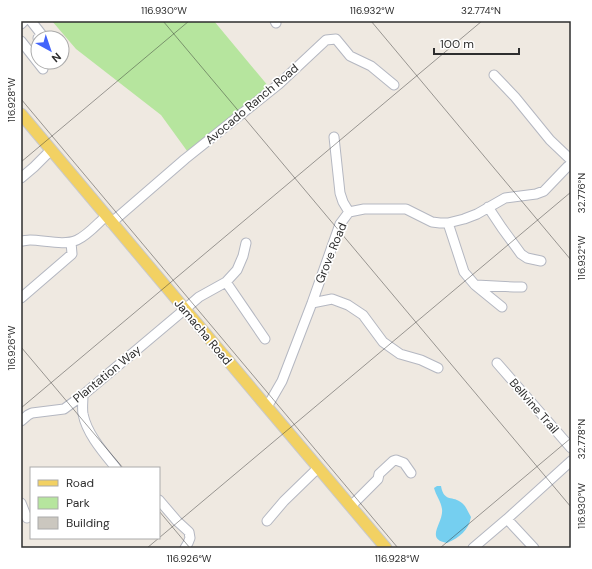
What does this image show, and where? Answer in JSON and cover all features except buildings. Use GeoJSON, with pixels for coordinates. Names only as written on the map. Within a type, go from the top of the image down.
{"type":"FeatureCollection","features":[{"type":"Feature","properties":{"kind":"main road","name":"Jamacha Road"},"geometry":{"type":"LineString","coordinates":[[21,114],[184,310],[386,548]]}},
{"type":"Feature","properties":{"kind":"street"},"geometry":{"type":"LineString","coordinates":[[21,24],[24,21]]}},
{"type":"Feature","properties":{"kind":"street"},"geometry":{"type":"LineString","coordinates":[[30,21],[38,30]]}},
{"type":"Feature","properties":{"kind":"street","name":"Avocado Ranch Road"},"geometry":{"type":"LineString","coordinates":[[109,219],[280,84],[326,40],[336,39],[350,56],[371,66],[394,85]]}},
{"type":"Feature","properties":{"kind":"street"},"geometry":{"type":"LineString","coordinates":[[494,75],[515,97],[550,140],[571,160]]}},
{"type":"Feature","properties":{"kind":"street"},"geometry":{"type":"LineString","coordinates":[[334,138],[340,193],[342,202],[350,212]]}},
{"type":"Feature","properties":{"kind":"street"},"geometry":{"type":"LineString","coordinates":[[21,178],[50,150]]}},
{"type":"Feature","properties":{"kind":"street","name":"Grove Road"},"geometry":{"type":"LineString","coordinates":[[267,407],[282,381],[340,224],[350,212],[364,209],[406,209],[432,222],[448,223],[476,214],[505,198],[536,194],[544,191],[571,164]]}},
{"type":"Feature","properties":{"kind":"street"},"geometry":{"type":"LineString","coordinates":[[488,207],[521,254],[527,258],[541,261]]}},
{"type":"Feature","properties":{"kind":"street"},"geometry":{"type":"LineString","coordinates":[[21,241],[71,242],[77,240],[109,219]]}},
{"type":"Feature","properties":{"kind":"street"},"geometry":{"type":"LineString","coordinates":[[448,223],[464,272],[474,285],[502,307]]}},
{"type":"Feature","properties":{"kind":"street"},"geometry":{"type":"LineString","coordinates":[[21,298],[72,254],[71,242]]}},
{"type":"Feature","properties":{"kind":"street"},"geometry":{"type":"LineString","coordinates":[[246,243],[243,256],[237,270],[226,282],[265,339]]}},
{"type":"Feature","properties":{"kind":"street","name":"Plantation Way"},"geometry":{"type":"LineString","coordinates":[[21,421],[32,413],[64,409],[199,296],[226,282]]}},
{"type":"Feature","properties":{"kind":"street"},"geometry":{"type":"LineString","coordinates":[[474,285],[495,287],[522,286]]}},
{"type":"Feature","properties":{"kind":"street"},"geometry":{"type":"LineString","coordinates":[[312,303],[332,299],[348,306],[363,315],[383,342],[400,354],[421,360],[438,368]]}},
{"type":"Feature","properties":{"kind":"street","name":"Bellvine Trail"},"geometry":{"type":"LineString","coordinates":[[497,363],[571,448]]}},
{"type":"Feature","properties":{"kind":"street"},"geometry":{"type":"LineString","coordinates":[[83,394],[83,413],[86,422],[94,439],[115,467]]}},
{"type":"Feature","properties":{"kind":"street"},"geometry":{"type":"LineString","coordinates":[[351,506],[378,479],[379,474],[393,461],[396,460],[404,463],[411,473]]}},
{"type":"Feature","properties":{"kind":"street"},"geometry":{"type":"LineString","coordinates":[[473,548],[571,461]]}},
{"type":"Feature","properties":{"kind":"street"},"geometry":{"type":"LineString","coordinates":[[267,521],[318,468]]}},
{"type":"Feature","properties":{"kind":"street"},"geometry":{"type":"LineString","coordinates":[[160,501],[177,521],[189,532],[190,538],[185,548]]}},
{"type":"Feature","properties":{"kind":"street"},"geometry":{"type":"LineString","coordinates":[[507,519],[534,548]]}},
{"type":"Feature","properties":{"kind":"green space"},"geometry":{"type":"Polygon","coordinates":[[[52,21],[214,21],[269,87],[190,155],[161,115],[76,49],[70,42],[70,30],[60,30],[52,21]]]}},
{"type":"Feature","properties":{"kind":"water"},"geometry":{"type":"Polygon","coordinates":[[[441,486],[444,495],[463,504],[471,517],[466,530],[447,543],[440,541],[436,534],[442,514],[441,503],[434,488],[441,486]]]}}]}
